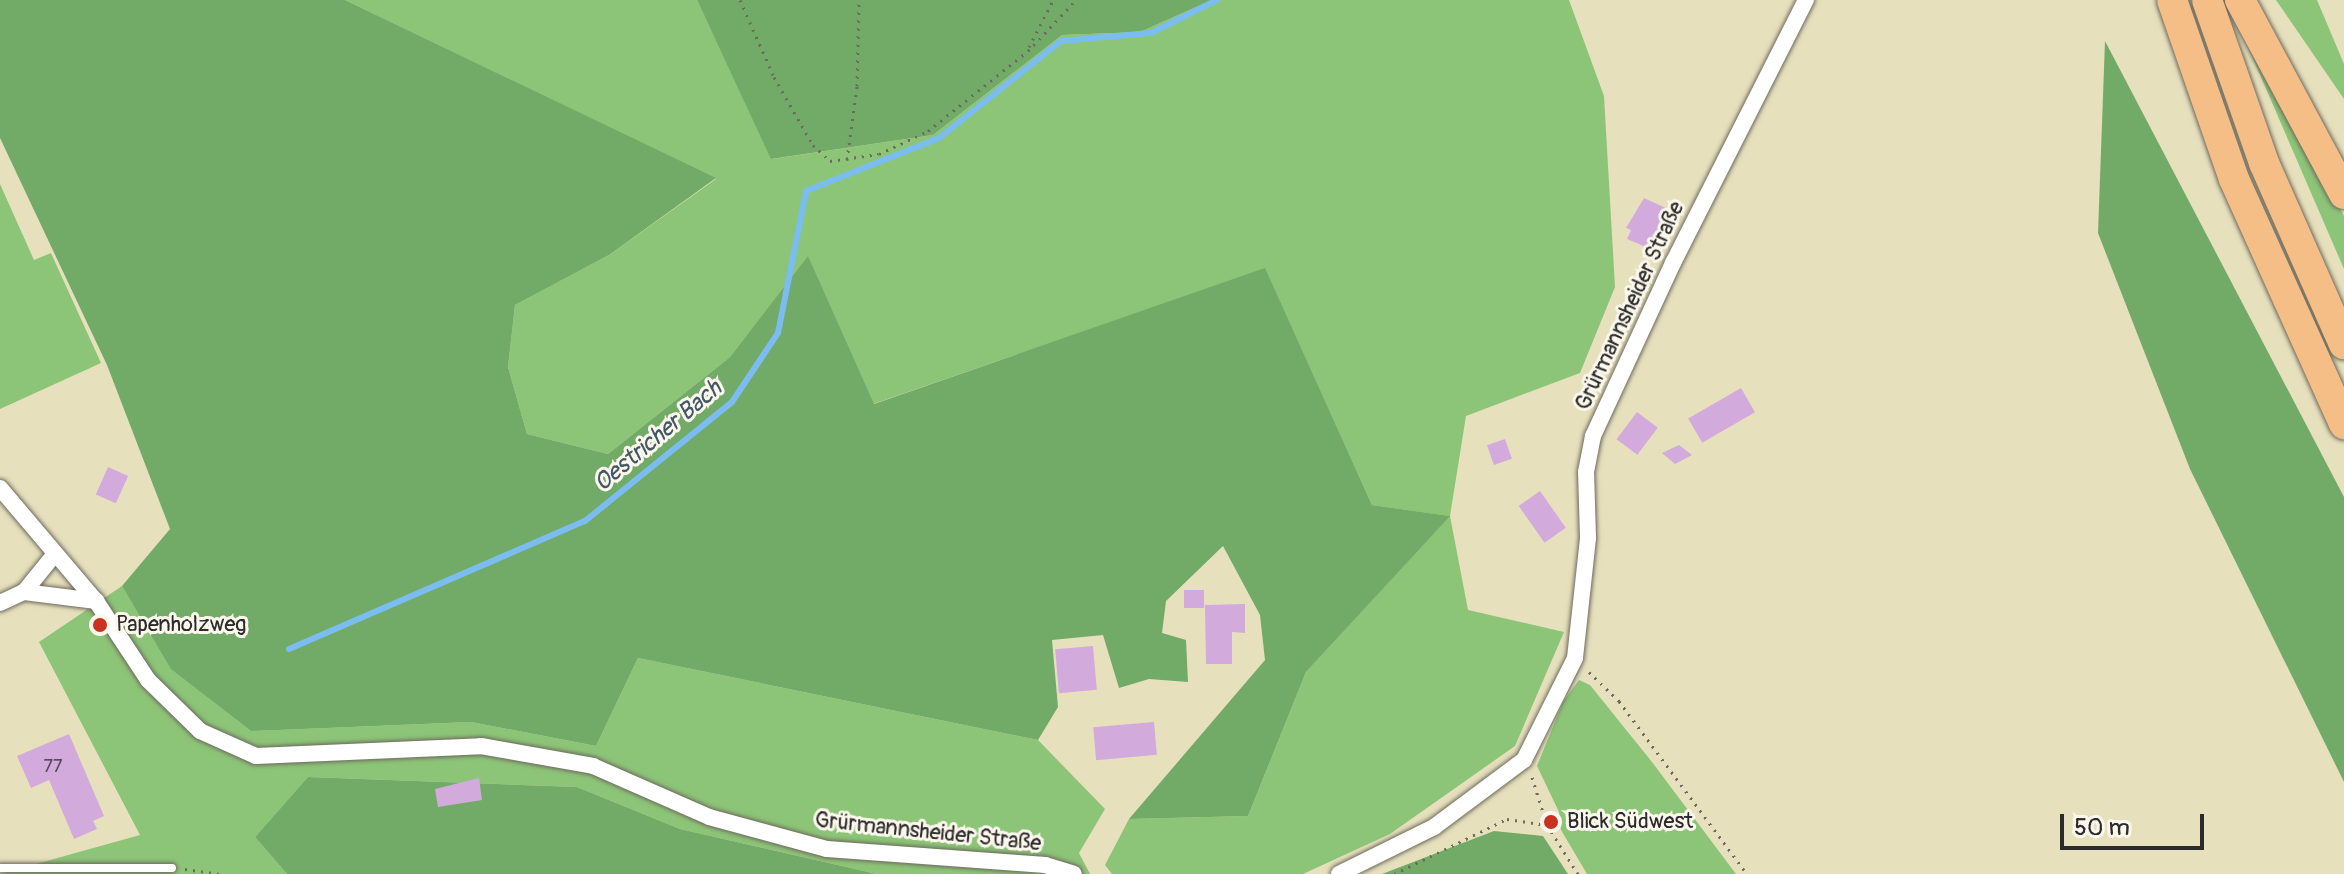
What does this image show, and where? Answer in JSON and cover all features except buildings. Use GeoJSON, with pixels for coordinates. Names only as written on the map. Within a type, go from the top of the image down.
{"type":"FeatureCollection","features":[{"type":"Feature","properties":{"kind":"highway"},"geometry":{"type":"LineString","coordinates":[[2172,0],[2234,179],[2344,424]]}},
{"type":"Feature","properties":{"kind":"highway"},"geometry":{"type":"LineString","coordinates":[[2207,0],[2264,163],[2344,344]]}},
{"type":"Feature","properties":{"kind":"highway"},"geometry":{"type":"LineString","coordinates":[[2240,0],[2344,194]]}},
{"type":"Feature","properties":{"kind":"street","name":"Grürmannsheider Straße"},"geometry":{"type":"LineString","coordinates":[[1339,874],[1434,827],[1524,760],[1575,658],[1588,538],[1586,472],[1593,436],[1673,263],[1806,0]]}},
{"type":"Feature","properties":{"kind":"street"},"geometry":{"type":"LineString","coordinates":[[0,488],[96,601]]}},
{"type":"Feature","properties":{"kind":"street"},"geometry":{"type":"LineString","coordinates":[[0,603],[24,592],[54,555]]}},
{"type":"Feature","properties":{"kind":"street"},"geometry":{"type":"LineString","coordinates":[[24,592],[96,601]]}},
{"type":"Feature","properties":{"kind":"street","name":"Grürmannsheider Straße"},"geometry":{"type":"LineString","coordinates":[[96,601],[148,680],[179,711],[200,731],[256,756],[481,746],[593,766],[709,817],[827,849],[1045,865],[1074,874]]}},
{"type":"Feature","properties":{"kind":"lane"},"geometry":{"type":"LineString","coordinates":[[0,868],[172,868]]}},
{"type":"Feature","properties":{"kind":"path"},"geometry":{"type":"LineString","coordinates":[[740,0],[774,77],[813,145],[830,161],[879,154],[928,131],[1028,51],[1076,0]]}},
{"type":"Feature","properties":{"kind":"path"},"geometry":{"type":"LineString","coordinates":[[847,160],[857,86],[859,0]]}},
{"type":"Feature","properties":{"kind":"path"},"geometry":{"type":"LineString","coordinates":[[1028,51],[1053,0]]}},
{"type":"Feature","properties":{"kind":"path"},"geometry":{"type":"LineString","coordinates":[[1575,658],[1619,701],[1747,874]]}},
{"type":"Feature","properties":{"kind":"path"},"geometry":{"type":"LineString","coordinates":[[1524,760],[1547,825],[1578,874]]}},
{"type":"Feature","properties":{"kind":"path"},"geometry":{"type":"LineString","coordinates":[[1394,874],[1507,819],[1547,825]]}},
{"type":"Feature","properties":{"kind":"path"},"geometry":{"type":"LineString","coordinates":[[172,868],[220,874]]}},
{"type":"Feature","properties":{"kind":"green space"},"geometry":{"type":"Polygon","coordinates":[[[0,0],[345,0],[716,178],[609,255],[515,305],[508,367],[527,434],[608,454],[730,357],[808,256],[874,404],[1265,268],[1372,505],[1450,516],[1306,672],[1248,816],[1129,819],[1265,660],[1260,615],[1223,546],[1166,601],[1162,633],[1186,640],[1188,682],[1149,679],[1119,688],[1103,635],[1052,640],[1058,707],[1038,740],[638,658],[596,746],[471,722],[251,731],[171,669],[122,586],[170,529],[107,365],[0,138],[0,0]]]}},
{"type":"Feature","properties":{"kind":"green space"},"geometry":{"type":"Polygon","coordinates":[[[345,0],[697,0],[772,159],[933,135],[1062,35],[1140,32],[1212,0],[1569,0],[1604,96],[1615,287],[1580,373],[1466,416],[1450,516],[1468,610],[1564,632],[1515,746],[1390,834],[1303,874],[1112,874],[1105,865],[1129,819],[1248,816],[1306,672],[1449,516],[1372,505],[1265,269],[873,404],[808,257],[730,357],[608,454],[527,434],[508,367],[515,305],[609,255],[716,179],[345,0]]]}},
{"type":"Feature","properties":{"kind":"green space"},"geometry":{"type":"Polygon","coordinates":[[[697,0],[1212,0],[1140,32],[1062,35],[933,135],[771,159],[697,0]]]}},
{"type":"Feature","properties":{"kind":"green space"},"geometry":{"type":"Polygon","coordinates":[[[2276,0],[2317,0],[2344,64],[2344,99],[2276,0]]]}},
{"type":"Feature","properties":{"kind":"green space"},"geometry":{"type":"Polygon","coordinates":[[[2239,14],[2344,216],[2344,269],[2248,47],[2239,14]]]}},
{"type":"Feature","properties":{"kind":"green space"},"geometry":{"type":"Polygon","coordinates":[[[2105,41],[2344,497],[2344,782],[2190,469],[2098,233],[2105,41]]]}},
{"type":"Feature","properties":{"kind":"green space"},"geometry":{"type":"Polygon","coordinates":[[[0,184],[34,260],[51,253],[101,363],[0,409],[0,184]]]}},
{"type":"Feature","properties":{"kind":"green space"},"geometry":{"type":"Polygon","coordinates":[[[122,586],[172,669],[251,731],[471,722],[596,746],[638,658],[1038,740],[1105,809],[1079,853],[1090,874],[877,874],[680,829],[577,787],[308,777],[255,837],[287,874],[0,874],[140,835],[39,642],[122,586]]]}},
{"type":"Feature","properties":{"kind":"green space"},"geometry":{"type":"Polygon","coordinates":[[[1579,680],[1590,685],[1736,874],[1587,874],[1561,830],[1559,812],[1537,766],[1563,702],[1579,680]]]}},
{"type":"Feature","properties":{"kind":"green space"},"geometry":{"type":"Polygon","coordinates":[[[308,777],[577,787],[680,829],[877,874],[287,874],[255,837],[308,777]]]}},
{"type":"Feature","properties":{"kind":"green space"},"geometry":{"type":"Polygon","coordinates":[[[1494,831],[1543,836],[1568,874],[1382,874],[1494,831]]]}},
{"type":"Feature","properties":{"kind":"waterway","name":"Oestricher Bach"},"geometry":{"type":"LineString","coordinates":[[289,649],[585,521],[732,402],[778,333],[806,191],[939,138],[1061,41],[1151,33],[1217,0]]}},
{"type":"Feature","properties":{"kind":"place","name":"Papenholzweg"},"geometry":{"type":"Point","coordinates":[100,625]}},
{"type":"Feature","properties":{"kind":"place","name":"Blick Südwest"},"geometry":{"type":"Point","coordinates":[1551,822]}}]}
